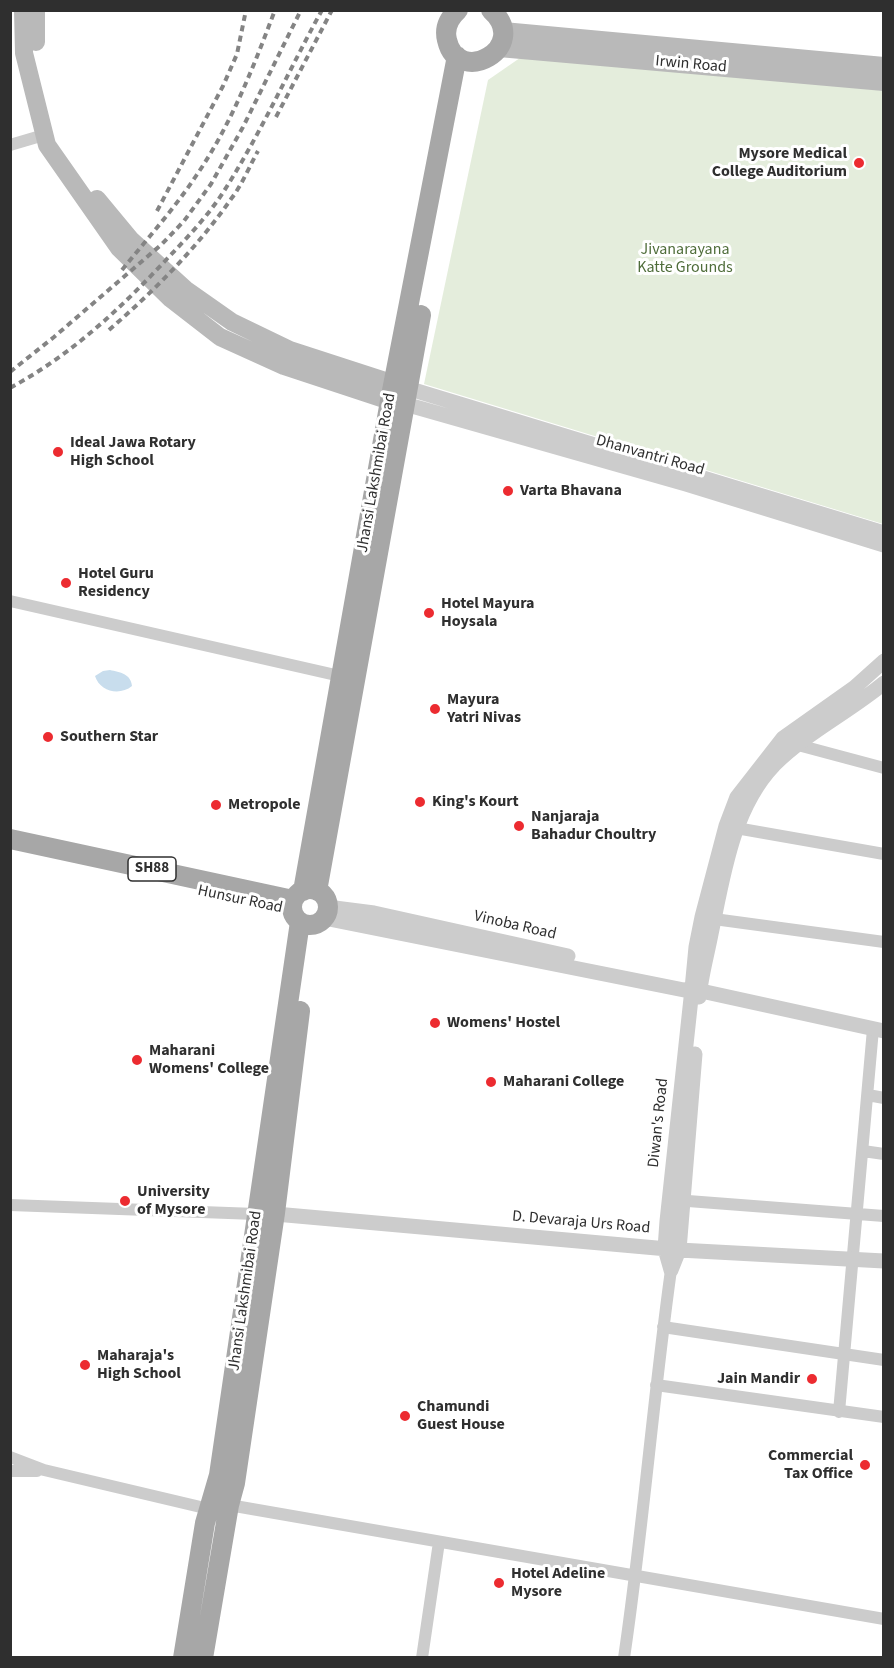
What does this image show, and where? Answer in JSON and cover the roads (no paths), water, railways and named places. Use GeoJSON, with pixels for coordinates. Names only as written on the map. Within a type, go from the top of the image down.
{"type":"FeatureCollection","features":[{"type":"Feature","properties":{"kind":"main road"},"geometry":{"type":"LineString","coordinates":[[23,10],[24,53],[47,145],[118,248],[171,299],[220,337],[276,362],[399,395]]}},
{"type":"Feature","properties":{"kind":"main road"},"geometry":{"type":"LineString","coordinates":[[36,10],[36,52],[58,141],[102,207],[131,240],[185,289],[232,321],[290,350],[399,395]]}},
{"type":"Feature","properties":{"kind":"main road"},"geometry":{"type":"LineString","coordinates":[[458,10],[448,23],[447,41],[451,50],[463,59],[477,62],[486,60],[501,40],[498,17],[491,10]]}},
{"type":"Feature","properties":{"kind":"main road","name":"Irwin Road"},"geometry":{"type":"LineString","coordinates":[[501,40],[884,66]]}},
{"type":"Feature","properties":{"kind":"main road","name":"Irwin Road"},"geometry":{"type":"LineString","coordinates":[[501,40],[884,82]]}},
{"type":"Feature","properties":{"kind":"main road","name":"Jhansi Lakshmibai Road"},"geometry":{"type":"LineString","coordinates":[[308,908],[399,395],[463,59]]}},
{"type":"Feature","properties":{"kind":"main road","name":"Jhansi Lakshmibai Road"},"geometry":{"type":"LineString","coordinates":[[203,1658],[229,1505],[235,1483],[266,1213],[340,676],[399,395]]}},
{"type":"Feature","properties":{"kind":"main road","name":"SH88"},"geometry":{"type":"LineString","coordinates":[[10,839],[308,908]]}},
{"type":"Feature","properties":{"kind":"main road","name":"Hunsur Road"},"geometry":{"type":"LineString","coordinates":[[10,852],[308,908]]}},
{"type":"Feature","properties":{"kind":"main road","name":"Jhansi Lakshmibai Road"},"geometry":{"type":"LineString","coordinates":[[183,1658],[205,1523],[219,1475],[266,1213]]}},
{"type":"Feature","properties":{"kind":"street"},"geometry":{"type":"LineString","coordinates":[[10,145],[44,135]]}},
{"type":"Feature","properties":{"kind":"street","name":"Dhanvantri Road"},"geometry":{"type":"LineString","coordinates":[[399,395],[687,479],[884,533]]}},
{"type":"Feature","properties":{"kind":"street","name":"Dhanvantri Road"},"geometry":{"type":"LineString","coordinates":[[687,479],[884,545]]}},
{"type":"Feature","properties":{"kind":"street"},"geometry":{"type":"LineString","coordinates":[[10,601],[340,676]]}},
{"type":"Feature","properties":{"kind":"street","name":"Diwan's Road"},"geometry":{"type":"LineString","coordinates":[[671,1270],[696,990],[696,947],[726,826],[737,797],[783,738],[855,687],[884,661]]}},
{"type":"Feature","properties":{"kind":"street"},"geometry":{"type":"LineString","coordinates":[[696,990],[736,828],[748,800],[774,766],[798,745],[884,683]]}},
{"type":"Feature","properties":{"kind":"street"},"geometry":{"type":"LineString","coordinates":[[798,745],[884,768]]}},
{"type":"Feature","properties":{"kind":"street"},"geometry":{"type":"LineString","coordinates":[[736,828],[884,854]]}},
{"type":"Feature","properties":{"kind":"street","name":"Vinoba Road"},"geometry":{"type":"LineString","coordinates":[[308,908],[374,913],[686,982],[696,990],[878,1030]]}},
{"type":"Feature","properties":{"kind":"street"},"geometry":{"type":"LineString","coordinates":[[714,919],[884,942]]}},
{"type":"Feature","properties":{"kind":"street"},"geometry":{"type":"LineString","coordinates":[[839,1412],[868,1095],[878,1030]]}},
{"type":"Feature","properties":{"kind":"street"},"geometry":{"type":"LineString","coordinates":[[868,1095],[884,1098]]}},
{"type":"Feature","properties":{"kind":"street"},"geometry":{"type":"LineString","coordinates":[[863,1151],[884,1154]]}},
{"type":"Feature","properties":{"kind":"street"},"geometry":{"type":"LineString","coordinates":[[676,1200],[884,1216]]}},
{"type":"Feature","properties":{"kind":"street"},"geometry":{"type":"LineString","coordinates":[[10,1205],[266,1213]]}},
{"type":"Feature","properties":{"kind":"street","name":"D. Devaraja Urs Road"},"geometry":{"type":"LineString","coordinates":[[266,1213],[672,1250],[884,1261]]}},
{"type":"Feature","properties":{"kind":"street"},"geometry":{"type":"LineString","coordinates":[[624,1658],[636,1576],[656,1385],[671,1270]]}},
{"type":"Feature","properties":{"kind":"street"},"geometry":{"type":"LineString","coordinates":[[663,1327],[884,1360]]}},
{"type":"Feature","properties":{"kind":"street"},"geometry":{"type":"LineString","coordinates":[[656,1385],[884,1417]]}},
{"type":"Feature","properties":{"kind":"street"},"geometry":{"type":"LineString","coordinates":[[10,1457],[44,1470],[209,1509],[229,1505],[884,1619]]}},
{"type":"Feature","properties":{"kind":"street"},"geometry":{"type":"LineString","coordinates":[[10,1472],[44,1470]]}},
{"type":"Feature","properties":{"kind":"street"},"geometry":{"type":"LineString","coordinates":[[422,1658],[439,1542]]}},
{"type":"Feature","properties":{"kind":"water"},"geometry":{"type":"Polygon","coordinates":[[[110,670],[127,676],[132,686],[122,691],[111,691],[101,686],[95,676],[110,670]]]}},
{"type":"Feature","properties":{"kind":"railway"},"geometry":{"type":"LineString","coordinates":[[157,211],[223,86],[237,54],[246,10]]}},
{"type":"Feature","properties":{"kind":"railway"},"geometry":{"type":"LineString","coordinates":[[122,270],[179,200],[209,157],[240,96],[275,10]]}},
{"type":"Feature","properties":{"kind":"railway"},"geometry":{"type":"LineString","coordinates":[[10,372],[162,244],[184,221],[211,184],[243,127],[301,10]]}},
{"type":"Feature","properties":{"kind":"railway"},"geometry":{"type":"LineString","coordinates":[[10,388],[74,346],[112,314],[204,218],[224,191],[250,147],[322,10]]}},
{"type":"Feature","properties":{"kind":"railway"},"geometry":{"type":"LineString","coordinates":[[276,117],[332,10]]}},
{"type":"Feature","properties":{"kind":"railway"},"geometry":{"type":"LineString","coordinates":[[109,330],[142,300],[204,235],[235,194],[258,151]]}},
{"type":"Feature","properties":{"kind":"place","name":"Mysore Medical College Auditorium"},"geometry":{"type":"Point","coordinates":[859,163]}},
{"type":"Feature","properties":{"kind":"place","name":"Ideal Jawa Rotary High School"},"geometry":{"type":"Point","coordinates":[58,452]}},
{"type":"Feature","properties":{"kind":"place","name":"Varta Bhavana"},"geometry":{"type":"Point","coordinates":[508,491]}},
{"type":"Feature","properties":{"kind":"place","name":"Hotel Guru Residency"},"geometry":{"type":"Point","coordinates":[66,583]}},
{"type":"Feature","properties":{"kind":"place","name":"Hotel Mayura Hoysala"},"geometry":{"type":"Point","coordinates":[429,613]}},
{"type":"Feature","properties":{"kind":"place","name":"Mayura Yatri Nivas"},"geometry":{"type":"Point","coordinates":[435,709]}},
{"type":"Feature","properties":{"kind":"place","name":"Southern Star"},"geometry":{"type":"Point","coordinates":[48,737]}},
{"type":"Feature","properties":{"kind":"place","name":"King's Kourt"},"geometry":{"type":"Point","coordinates":[420,802]}},
{"type":"Feature","properties":{"kind":"place","name":"Metropole"},"geometry":{"type":"Point","coordinates":[216,805]}},
{"type":"Feature","properties":{"kind":"place","name":"Nanjaraja Bahadur Choultry"},"geometry":{"type":"Point","coordinates":[519,826]}},
{"type":"Feature","properties":{"kind":"place","name":"Womens' Hostel"},"geometry":{"type":"Point","coordinates":[435,1023]}},
{"type":"Feature","properties":{"kind":"place","name":"Maharani Womens' College"},"geometry":{"type":"Point","coordinates":[137,1060]}},
{"type":"Feature","properties":{"kind":"place","name":"Maharani College"},"geometry":{"type":"Point","coordinates":[491,1082]}},
{"type":"Feature","properties":{"kind":"place","name":"University of Mysore"},"geometry":{"type":"Point","coordinates":[125,1201]}},
{"type":"Feature","properties":{"kind":"place","name":"Maharaja's High School"},"geometry":{"type":"Point","coordinates":[85,1365]}},
{"type":"Feature","properties":{"kind":"place","name":"Jain Mandir"},"geometry":{"type":"Point","coordinates":[812,1379]}},
{"type":"Feature","properties":{"kind":"place","name":"Chamundi Guest House"},"geometry":{"type":"Point","coordinates":[405,1416]}},
{"type":"Feature","properties":{"kind":"place","name":"Commercial Tax Office"},"geometry":{"type":"Point","coordinates":[865,1465]}},
{"type":"Feature","properties":{"kind":"place","name":"Hotel Adeline Mysore"},"geometry":{"type":"Point","coordinates":[499,1583]}},
{"type":"Feature","properties":{"kind":"park label","name":"Jivanarayana Katte Grounds"},"geometry":{"type":"Point","coordinates":[685,259]}}]}
